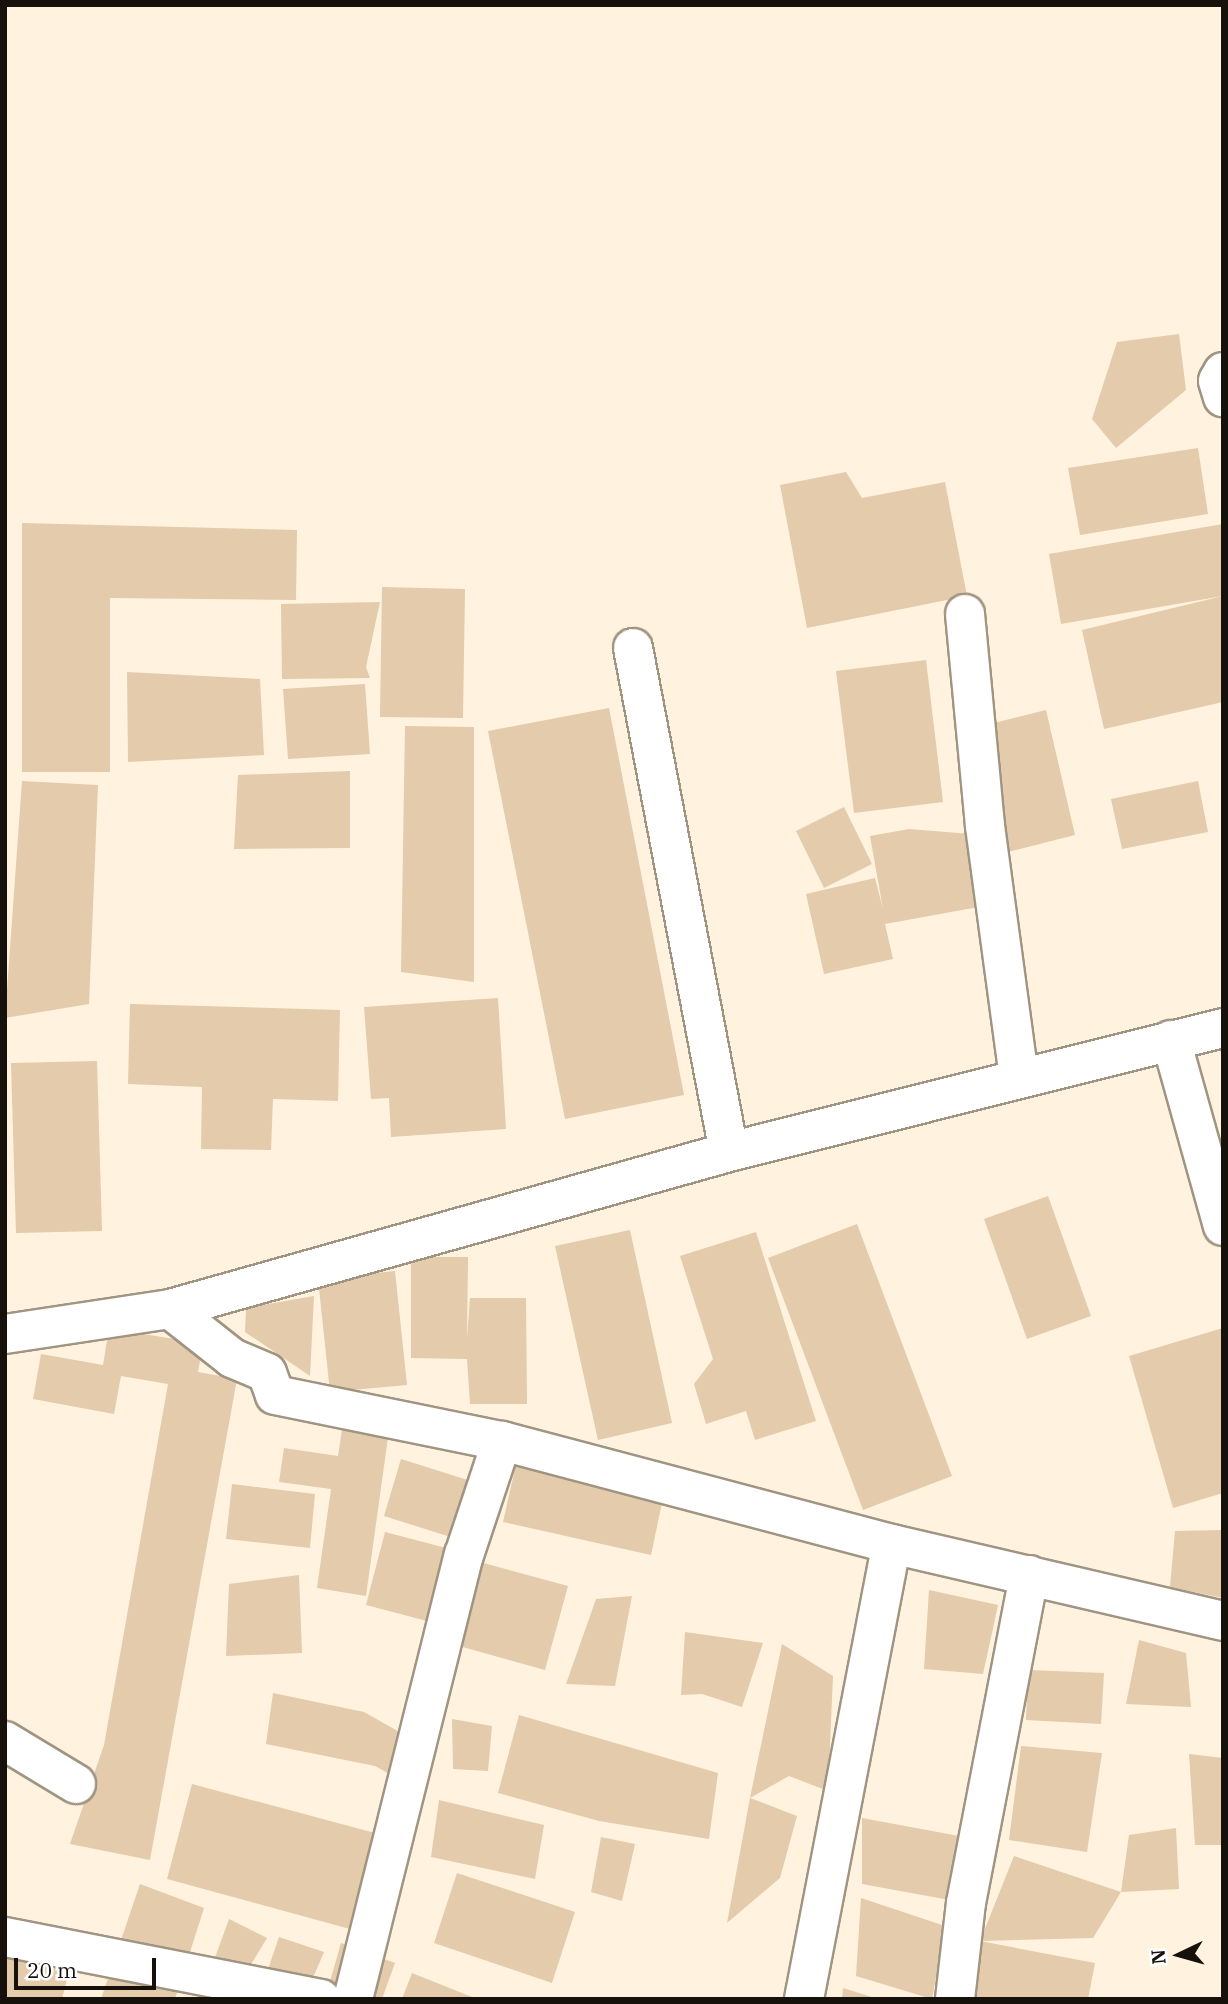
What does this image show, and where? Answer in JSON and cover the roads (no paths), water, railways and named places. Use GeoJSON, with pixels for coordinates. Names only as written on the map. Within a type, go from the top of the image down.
{"type":"FeatureCollection","features":[{"type":"Feature","properties":{"kind":"street"},"geometry":{"type":"LineString","coordinates":[[1223,372],[1218,381],[1223,397]]}},
{"type":"Feature","properties":{"kind":"street"},"geometry":{"type":"LineString","coordinates":[[965,614],[985,826],[1019,1076]]}},
{"type":"Feature","properties":{"kind":"street"},"geometry":{"type":"LineString","coordinates":[[634,648],[729,1152]]}},
{"type":"Feature","properties":{"kind":"street"},"geometry":{"type":"LineString","coordinates":[[5,1334],[170,1309],[729,1152],[1019,1076],[1223,1028]]}},
{"type":"Feature","properties":{"kind":"street"},"geometry":{"type":"LineString","coordinates":[[1171,1040],[1223,1226]]}},
{"type":"Feature","properties":{"kind":"street"},"geometry":{"type":"LineString","coordinates":[[170,1309],[232,1358],[267,1373],[275,1395],[502,1441],[892,1544],[1223,1621]]}},
{"type":"Feature","properties":{"kind":"street"},"geometry":{"type":"LineString","coordinates":[[353,1999],[464,1555],[502,1441]]}},
{"type":"Feature","properties":{"kind":"street"},"geometry":{"type":"LineString","coordinates":[[804,1999],[892,1544]]}},
{"type":"Feature","properties":{"kind":"street"},"geometry":{"type":"LineString","coordinates":[[955,1999],[966,1903],[1029,1575]]}},
{"type":"Feature","properties":{"kind":"street"},"geometry":{"type":"LineString","coordinates":[[5,1741],[76,1784]]}},
{"type":"Feature","properties":{"kind":"street"},"geometry":{"type":"LineString","coordinates":[[5,1937],[321,1999]]}}]}
